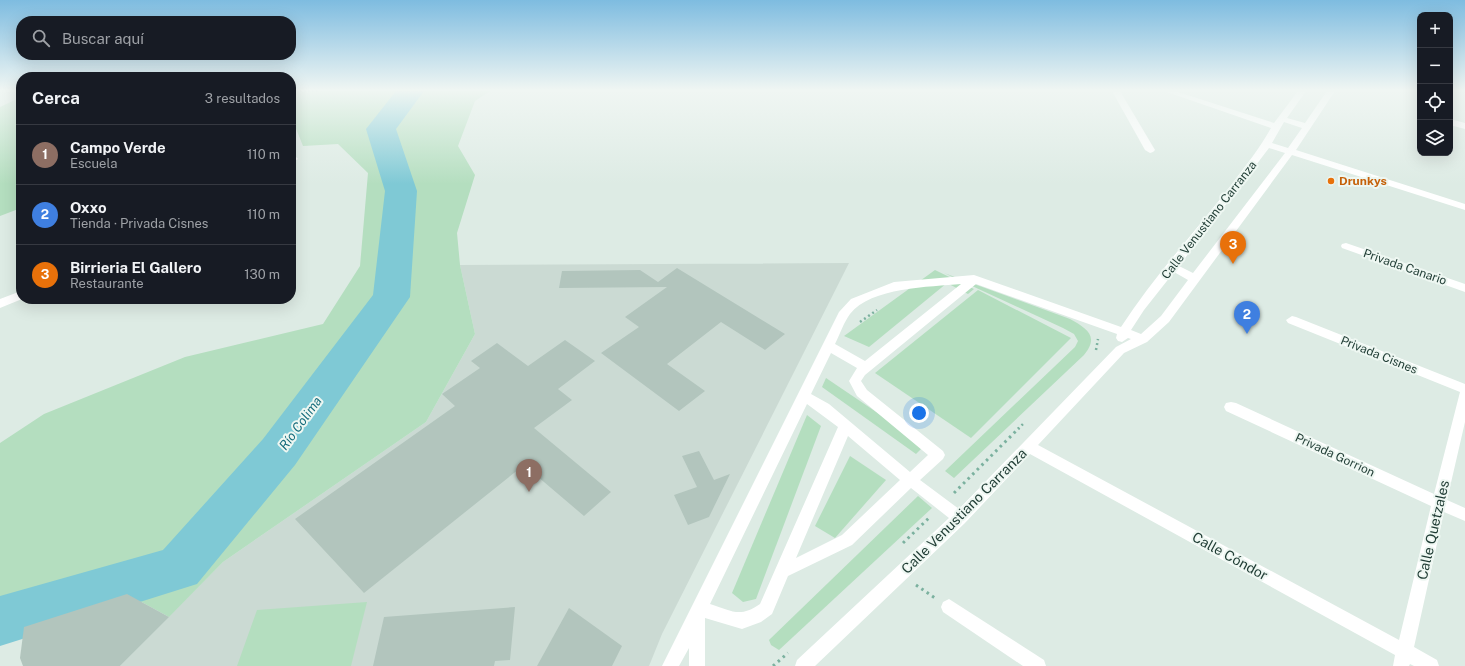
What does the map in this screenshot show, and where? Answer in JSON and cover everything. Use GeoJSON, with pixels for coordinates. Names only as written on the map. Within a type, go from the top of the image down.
{"type":"FeatureCollection","features":[{"type":"Feature","properties":{"kind":"street"},"geometry":{"type":"LineString","coordinates":[[1134,122],[1150,150]]}},
{"type":"Feature","properties":{"kind":"street"},"geometry":{"type":"LineString","coordinates":[[1276,122],[1307,127]]}},
{"type":"Feature","properties":{"kind":"street","name":"Calle Venustiano Carranza"},"geometry":{"type":"LineString","coordinates":[[802,666],[960,518],[1120,350],[1143,339],[1164,319],[1290,152],[1310,122]]}},
{"type":"Feature","properties":{"kind":"street","name":"Calle Venustiano Carranza"},"geometry":{"type":"LineString","coordinates":[[1120,350],[1124,332],[1140,307],[1215,213],[1267,144],[1279,123]]}},
{"type":"Feature","properties":{"kind":"street"},"geometry":{"type":"LineString","coordinates":[[1453,123],[1465,126]]}},
{"type":"Feature","properties":{"kind":"street"},"geometry":{"type":"LineString","coordinates":[[1267,144],[1465,207]]}},
{"type":"Feature","properties":{"kind":"street","name":"Privada Canario"},"geometry":{"type":"LineString","coordinates":[[1346,246],[1465,288]]}},
{"type":"Feature","properties":{"kind":"street"},"geometry":{"type":"LineString","coordinates":[[1172,268],[1195,279]]}},
{"type":"Feature","properties":{"kind":"street"},"geometry":{"type":"LineString","coordinates":[[783,571],[819,555],[847,540],[938,454],[862,393],[855,381],[860,372],[974,279]]}},
{"type":"Feature","properties":{"kind":"street"},"geometry":{"type":"LineString","coordinates":[[670,666],[699,612],[845,312],[855,302],[894,286],[974,279],[1143,339]]}},
{"type":"Feature","properties":{"kind":"street"},"geometry":{"type":"LineString","coordinates":[[0,304],[16,297]]}},
{"type":"Feature","properties":{"kind":"street","name":"Privada Cisnes"},"geometry":{"type":"LineString","coordinates":[[1292,320],[1465,389]]}},
{"type":"Feature","properties":{"kind":"street"},"geometry":{"type":"LineString","coordinates":[[831,341],[866,367]]}},
{"type":"Feature","properties":{"kind":"street","name":"Calle Quetzales"},"geometry":{"type":"LineString","coordinates":[[1403,659],[1465,394]]}},
{"type":"Feature","properties":{"kind":"street"},"geometry":{"type":"LineString","coordinates":[[804,395],[824,408],[910,480],[960,518]]}},
{"type":"Feature","properties":{"kind":"street","name":"Privada Gorrion"},"geometry":{"type":"LineString","coordinates":[[1231,407],[1465,515]]}},
{"type":"Feature","properties":{"kind":"street"},"geometry":{"type":"LineString","coordinates":[[699,612],[742,621],[755,617],[766,609],[845,426]]}},
{"type":"Feature","properties":{"kind":"street","name":"Calle Cóndor"},"geometry":{"type":"LineString","coordinates":[[1029,447],[1403,659],[1431,666]]}},
{"type":"Feature","properties":{"kind":"street"},"geometry":{"type":"LineString","coordinates":[[949,607],[1038,666]]}},
{"type":"Feature","properties":{"kind":"street"},"geometry":{"type":"LineString","coordinates":[[697,666],[699,612]]}},
{"type":"Feature","properties":{"kind":"path"},"geometry":{"type":"LineString","coordinates":[[831,341],[882,306]]}},
{"type":"Feature","properties":{"kind":"path"},"geometry":{"type":"LineString","coordinates":[[1095,354],[1098,347],[1098,336]]}},
{"type":"Feature","properties":{"kind":"path"},"geometry":{"type":"LineString","coordinates":[[903,544],[1027,420]]}},
{"type":"Feature","properties":{"kind":"path"},"geometry":{"type":"LineString","coordinates":[[900,574],[949,607]]}},
{"type":"Feature","properties":{"kind":"path"},"geometry":{"type":"LineString","coordinates":[[773,666],[790,651]]}},
{"type":"Feature","properties":{"kind":"shaded area"},"geometry":{"type":"Polygon","coordinates":[[[849,263],[662,634],[649,666],[120,666],[223,562],[426,422],[475,334],[460,265],[849,263]]]}},
{"type":"Feature","properties":{"kind":"green space"},"geometry":{"type":"Polygon","coordinates":[[[0,122],[16,122],[16,210],[0,216],[0,122]]]}},
{"type":"Feature","properties":{"kind":"green space"},"geometry":{"type":"Polygon","coordinates":[[[296,122],[467,122],[458,146],[475,175],[457,233],[460,265],[475,334],[426,422],[223,562],[169,617],[127,594],[0,633],[0,443],[44,414],[185,357],[323,324],[360,266],[368,173],[338,144],[303,146],[296,128],[296,122]]]}},
{"type":"Feature","properties":{"kind":"green space"},"geometry":{"type":"Polygon","coordinates":[[[935,270],[974,289],[968,294],[947,283],[869,347],[844,336],[935,270]]]}},
{"type":"Feature","properties":{"kind":"green space"},"geometry":{"type":"Polygon","coordinates":[[[944,273],[1070,319],[1086,329],[1091,338],[1089,348],[1084,355],[954,478],[945,471],[1075,347],[1078,341],[1074,334],[1063,328],[944,273]]]}},
{"type":"Feature","properties":{"kind":"green space"},"geometry":{"type":"Polygon","coordinates":[[[978,290],[1071,338],[971,438],[875,373],[978,290]]]}},
{"type":"Feature","properties":{"kind":"green space"},"geometry":{"type":"Polygon","coordinates":[[[826,378],[925,445],[916,454],[822,387],[826,378]]]}},
{"type":"Feature","properties":{"kind":"green space"},"geometry":{"type":"Polygon","coordinates":[[[807,415],[821,426],[756,599],[743,602],[732,593],[807,415]]]}},
{"type":"Feature","properties":{"kind":"green space"},"geometry":{"type":"Polygon","coordinates":[[[850,456],[886,480],[835,538],[815,526],[850,456]]]}},
{"type":"Feature","properties":{"kind":"green space"},"geometry":{"type":"Polygon","coordinates":[[[918,496],[932,508],[779,650],[771,645],[769,640],[918,496]]]}},
{"type":"Feature","properties":{"kind":"green space"},"geometry":{"type":"Polygon","coordinates":[[[367,602],[351,666],[237,666],[257,610],[367,602]]]}},
{"type":"Feature","properties":{"kind":"building"},"geometry":{"type":"Polygon","coordinates":[[[677,268],[785,334],[765,350],[721,322],[667,364],[705,391],[679,411],[601,353],[639,327],[625,317],[667,287],[559,288],[562,271],[640,270],[658,282],[677,268]]]}},
{"type":"Feature","properties":{"kind":"building"},"geometry":{"type":"Polygon","coordinates":[[[565,340],[595,361],[558,389],[572,400],[534,428],[611,492],[584,516],[524,465],[364,593],[295,519],[455,406],[442,394],[480,368],[471,361],[497,343],[528,366],[565,340]]]}},
{"type":"Feature","properties":{"kind":"building"},"geometry":{"type":"Polygon","coordinates":[[[699,451],[714,480],[730,474],[709,517],[688,525],[674,495],[697,487],[682,456],[699,451]]]}},
{"type":"Feature","properties":{"kind":"building"},"geometry":{"type":"Polygon","coordinates":[[[127,594],[169,617],[120,666],[23,666],[20,658],[24,627],[127,594]]]}},
{"type":"Feature","properties":{"kind":"building"},"geometry":{"type":"Polygon","coordinates":[[[515,607],[510,660],[495,661],[494,666],[373,666],[384,617],[515,607]]]}},
{"type":"Feature","properties":{"kind":"building"},"geometry":{"type":"Polygon","coordinates":[[[569,608],[622,646],[612,666],[537,666],[569,608]]]}},
{"type":"Feature","properties":{"kind":"waterway","name":"Río Colima"},"geometry":{"type":"LineString","coordinates":[[0,621],[179,568],[279,452],[391,297],[401,191],[381,129],[386,122]]}},
{"type":"Feature","properties":{"kind":"place","name":"Drunkys"},"geometry":{"type":"Point","coordinates":[1331,181]}},
{"type":"Feature","properties":{"kind":"place","name":"Birrieria El Gallero"},"geometry":{"type":"Point","coordinates":[1233,264]}},
{"type":"Feature","properties":{"kind":"place","name":"Oxxo"},"geometry":{"type":"Point","coordinates":[1247,334]}},
{"type":"Feature","properties":{"kind":"place","name":"Campo Verde"},"geometry":{"type":"Point","coordinates":[529,492]}}]}
